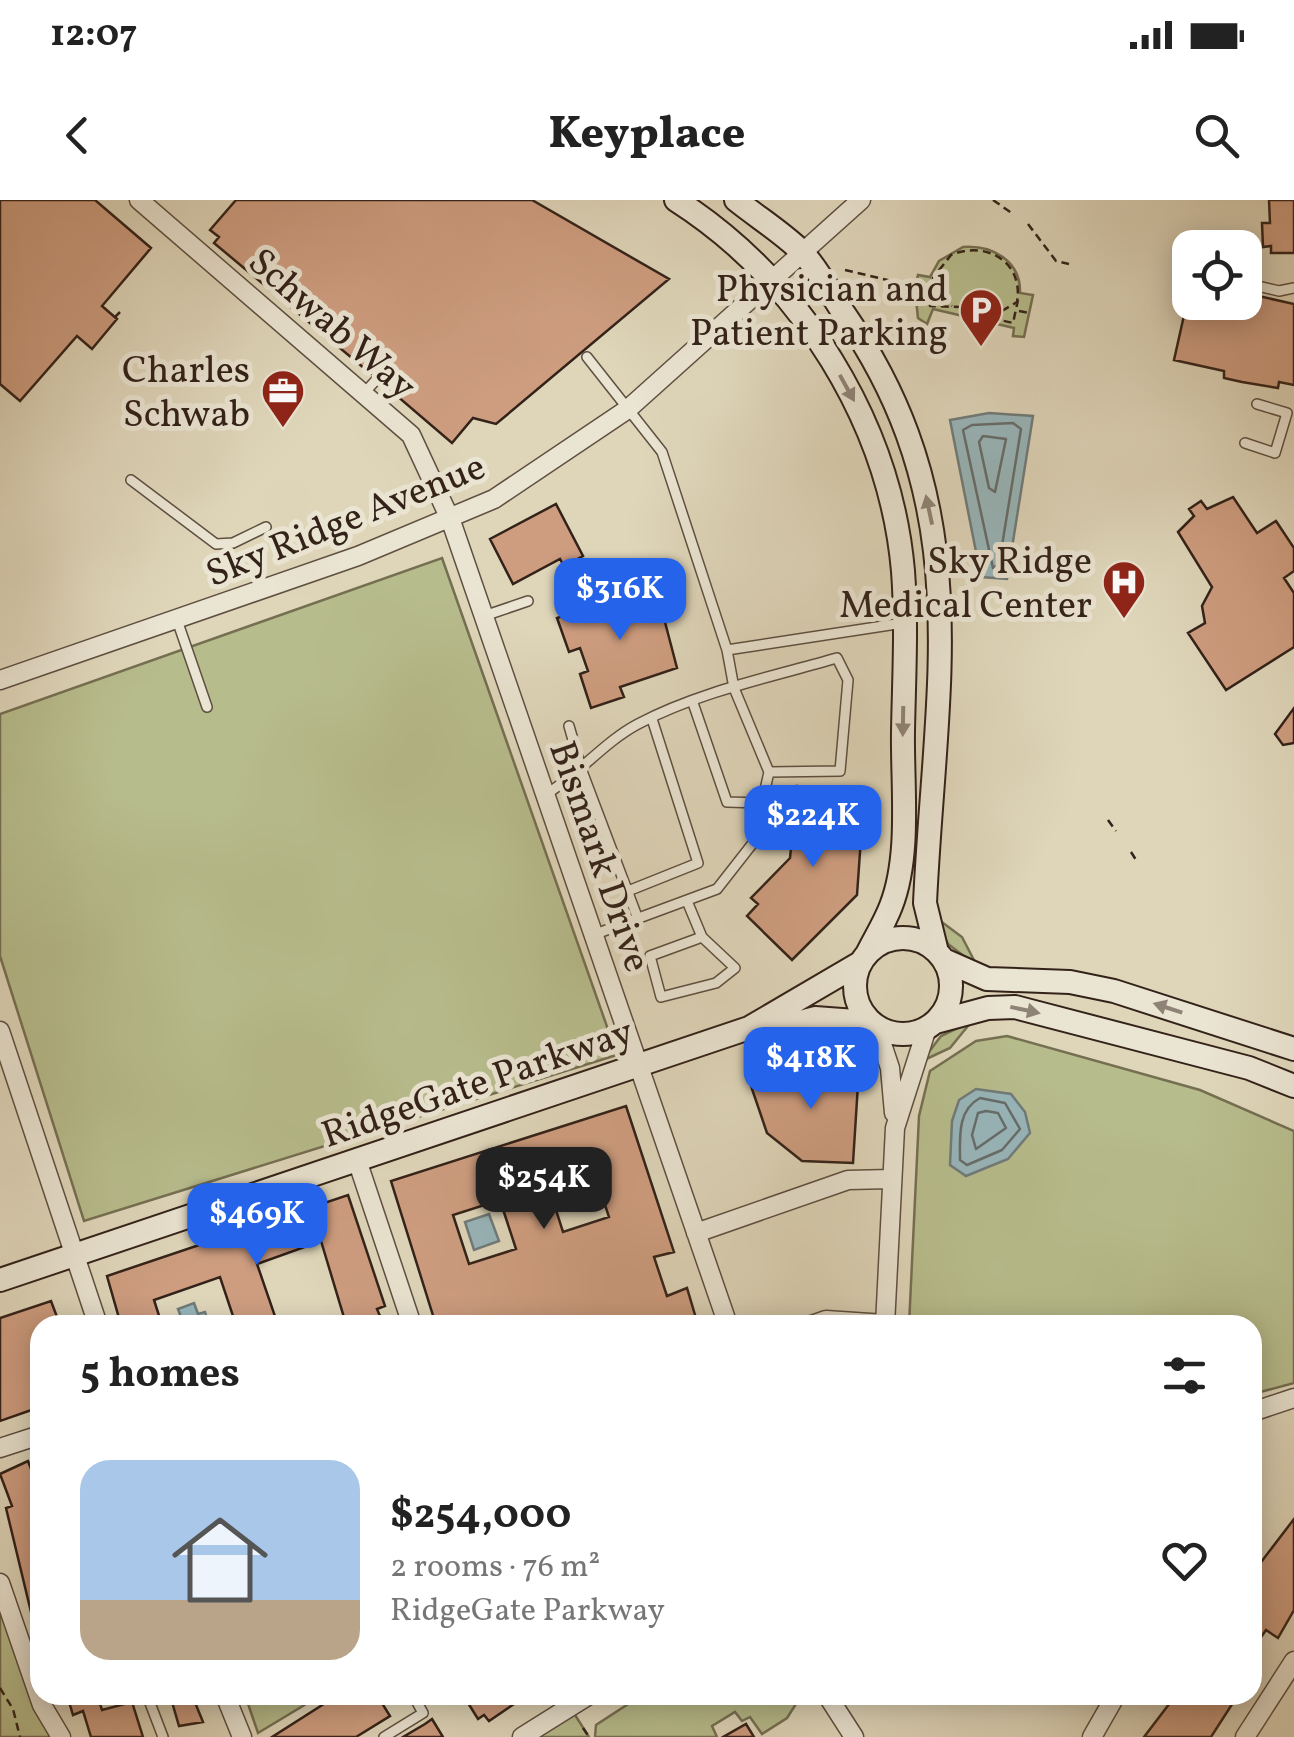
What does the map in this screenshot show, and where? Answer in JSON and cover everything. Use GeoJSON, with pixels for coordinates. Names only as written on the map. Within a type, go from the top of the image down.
{"type":"FeatureCollection","features":[{"type":"Feature","properties":{"kind":"main road"},"geometry":{"type":"LineString","coordinates":[[676,200],[723,235],[770,280],[826,351],[867,429],[892,512],[902,569],[903,623],[897,880],[892,904],[864,958],[855,996],[873,1024]]}},
{"type":"Feature","properties":{"kind":"main road"},"geometry":{"type":"LineString","coordinates":[[736,200],[802,252],[885,382],[913,448],[934,531],[942,592],[941,638],[925,902],[951,992],[931,1025]]}},
{"type":"Feature","properties":{"kind":"main road","name":"RidgeGate Parkway"},"geometry":{"type":"LineString","coordinates":[[0,1280],[749,1028],[896,938],[918,940],[940,956],[987,979],[1070,982],[1114,991],[1294,1049]]}},
{"type":"Feature","properties":{"kind":"main road","name":"RidgeGate Parkway"},"geometry":{"type":"LineString","coordinates":[[749,1028],[774,1029],[815,1018],[873,1024],[905,1035],[988,1008],[1015,1007],[1249,1068],[1294,1086]]}},
{"type":"Feature","properties":{"kind":"street","name":"Sky Ridge Avenue"},"geometry":{"type":"LineString","coordinates":[[0,680],[452,521],[566,454],[628,410],[861,200]]}},
{"type":"Feature","properties":{"kind":"street","name":"Schwab Way"},"geometry":{"type":"LineString","coordinates":[[142,201],[371,385],[411,434],[452,521]]}},
{"type":"Feature","properties":{"kind":"street","name":"Bismark Drive"},"geometry":{"type":"LineString","coordinates":[[452,521],[725,1315]]}},
{"type":"Feature","properties":{"kind":"street"},"geometry":{"type":"LineString","coordinates":[[873,1024],[890,1068],[895,1128],[885,1315]]}},
{"type":"Feature","properties":{"kind":"street"},"geometry":{"type":"LineString","coordinates":[[895,1128],[931,1025]]}},
{"type":"Feature","properties":{"kind":"street"},"geometry":{"type":"LineString","coordinates":[[0,1031],[95,1315]]}},
{"type":"Feature","properties":{"kind":"street"},"geometry":{"type":"LineString","coordinates":[[357,1160],[409,1315]]}},
{"type":"Feature","properties":{"kind":"street"},"geometry":{"type":"LineString","coordinates":[[696,1233],[848,1180],[891,1179]]}},
{"type":"Feature","properties":{"kind":"street"},"geometry":{"type":"LineString","coordinates":[[1262,1409],[1294,1398]]}},
{"type":"Feature","properties":{"kind":"street"},"geometry":{"type":"LineString","coordinates":[[0,1448],[30,1438]]}},
{"type":"Feature","properties":{"kind":"street"},"geometry":{"type":"LineString","coordinates":[[0,1583],[30,1670]]}},
{"type":"Feature","properties":{"kind":"street"},"geometry":{"type":"LineString","coordinates":[[1245,1737],[1294,1661]]}},
{"type":"Feature","properties":{"kind":"street"},"geometry":{"type":"LineString","coordinates":[[42,1705],[61,1737]]}},
{"type":"Feature","properties":{"kind":"street"},"geometry":{"type":"LineString","coordinates":[[228,1705],[236,1735]]}},
{"type":"Feature","properties":{"kind":"street"},"geometry":{"type":"LineString","coordinates":[[522,1737],[561,1705]]}},
{"type":"Feature","properties":{"kind":"street"},"geometry":{"type":"LineString","coordinates":[[833,1705],[854,1737]]}},
{"type":"Feature","properties":{"kind":"street"},"geometry":{"type":"LineString","coordinates":[[1092,1737],[1110,1705]]}},
{"type":"Feature","properties":{"kind":"lane"},"geometry":{"type":"LineString","coordinates":[[1262,288],[1279,292],[1294,288]]}},
{"type":"Feature","properties":{"kind":"lane"},"geometry":{"type":"LineString","coordinates":[[586,358],[662,452],[727,650],[734,688],[768,772],[753,843],[717,889],[594,935]]}},
{"type":"Feature","properties":{"kind":"lane"},"geometry":{"type":"LineString","coordinates":[[1244,443],[1275,453],[1287,413],[1257,404]]}},
{"type":"Feature","properties":{"kind":"lane"},"geometry":{"type":"LineString","coordinates":[[131,480],[216,544],[233,542],[266,527]]}},
{"type":"Feature","properties":{"kind":"lane"},"geometry":{"type":"LineString","coordinates":[[484,616],[528,601]]}},
{"type":"Feature","properties":{"kind":"lane"},"geometry":{"type":"LineString","coordinates":[[176,620],[207,707]]}},
{"type":"Feature","properties":{"kind":"lane"},"geometry":{"type":"LineString","coordinates":[[727,650],[903,623]]}},
{"type":"Feature","properties":{"kind":"lane"},"geometry":{"type":"LineString","coordinates":[[545,794],[582,771],[635,725],[734,688],[837,658],[848,680],[840,771],[768,772]]}},
{"type":"Feature","properties":{"kind":"lane"},"geometry":{"type":"LineString","coordinates":[[693,703],[727,802],[761,803]]}},
{"type":"Feature","properties":{"kind":"lane"},"geometry":{"type":"LineString","coordinates":[[628,891],[698,863],[652,719]]}},
{"type":"Feature","properties":{"kind":"lane"},"geometry":{"type":"LineString","coordinates":[[569,726],[638,919]]}},
{"type":"Feature","properties":{"kind":"lane"},"geometry":{"type":"LineString","coordinates":[[687,902],[702,937],[735,968],[716,983],[661,996],[650,956],[702,937]]}},
{"type":"Feature","properties":{"kind":"lane"},"geometry":{"type":"LineString","coordinates":[[1249,1068],[1261,1038]]}},
{"type":"Feature","properties":{"kind":"lane"},"geometry":{"type":"LineString","coordinates":[[151,1705],[162,1737]]}},
{"type":"Feature","properties":{"kind":"lane"},"geometry":{"type":"LineString","coordinates":[[384,1737],[424,1713],[419,1705]]}},
{"type":"Feature","properties":{"kind":"path"},"geometry":{"type":"LineString","coordinates":[[993,200],[1013,214]]}},
{"type":"Feature","properties":{"kind":"path"},"geometry":{"type":"LineString","coordinates":[[1028,224],[1056,261],[1069,264]]}},
{"type":"Feature","properties":{"kind":"path"},"geometry":{"type":"LineString","coordinates":[[983,250],[1008,264],[1018,296],[1013,323],[952,306],[930,306],[934,278],[952,255],[983,250]]}},
{"type":"Feature","properties":{"kind":"path"},"geometry":{"type":"LineString","coordinates":[[845,270],[900,283]]}},
{"type":"Feature","properties":{"kind":"path"},"geometry":{"type":"LineString","coordinates":[[934,278],[937,291],[952,306]]}},
{"type":"Feature","properties":{"kind":"path"},"geometry":{"type":"LineString","coordinates":[[918,286],[930,289]]}},
{"type":"Feature","properties":{"kind":"path"},"geometry":{"type":"LineString","coordinates":[[990,318],[1005,312],[1018,296]]}},
{"type":"Feature","properties":{"kind":"path"},"geometry":{"type":"LineString","coordinates":[[1018,311],[1030,314]]}},
{"type":"Feature","properties":{"kind":"path"},"geometry":{"type":"LineString","coordinates":[[115,317],[120,312]]}},
{"type":"Feature","properties":{"kind":"path"},"geometry":{"type":"LineString","coordinates":[[1108,820],[1116,831]]}},
{"type":"Feature","properties":{"kind":"path"},"geometry":{"type":"LineString","coordinates":[[1130,852],[1138,863]]}},
{"type":"Feature","properties":{"kind":"path"},"geometry":{"type":"LineString","coordinates":[[0,1688],[14,1709],[20,1737]]}},
{"type":"Feature","properties":{"kind":"path"},"geometry":{"type":"LineString","coordinates":[[583,1728],[589,1737]]}},
{"type":"Feature","properties":{"kind":"green space"},"geometry":{"type":"Polygon","coordinates":[[[963,247],[985,249],[1003,257],[1016,272],[1020,293],[1033,295],[1024,337],[1013,336],[1014,328],[933,309],[927,324],[918,318],[918,275],[930,277],[939,261],[963,247]]]}},
{"type":"Feature","properties":{"kind":"green space"},"geometry":{"type":"Polygon","coordinates":[[[442,558],[617,1055],[84,1221],[0,956],[0,714],[442,558]]]}},
{"type":"Feature","properties":{"kind":"green space"},"geometry":{"type":"Polygon","coordinates":[[[935,917],[962,937],[977,966],[948,944],[935,917]]]}},
{"type":"Feature","properties":{"kind":"green space"},"geometry":{"type":"Polygon","coordinates":[[[972,1021],[950,1048],[922,1061],[941,1036],[972,1021]]]}},
{"type":"Feature","properties":{"kind":"green space"},"geometry":{"type":"Polygon","coordinates":[[[839,1028],[866,1036],[879,1060],[852,1043],[839,1028]]]}},
{"type":"Feature","properties":{"kind":"green space"},"geometry":{"type":"Polygon","coordinates":[[[1007,1036],[1200,1090],[1294,1131],[1294,1383],[1262,1392],[1262,1315],[909,1315],[919,1116],[930,1071],[976,1041],[1007,1036]]]}},
{"type":"Feature","properties":{"kind":"green space"},"geometry":{"type":"Polygon","coordinates":[[[0,1583],[30,1659],[30,1705],[48,1705],[61,1737],[0,1737],[0,1583]]]}},
{"type":"Feature","properties":{"kind":"green space"},"geometry":{"type":"Polygon","coordinates":[[[248,1705],[304,1705],[258,1733],[248,1705]]]}},
{"type":"Feature","properties":{"kind":"green space"},"geometry":{"type":"Polygon","coordinates":[[[627,1705],[795,1705],[787,1718],[762,1734],[750,1717],[742,1721],[735,1712],[712,1726],[717,1737],[595,1737],[596,1725],[627,1705]]]}},
{"type":"Feature","properties":{"kind":"green space"},"geometry":{"type":"Polygon","coordinates":[[[570,1707],[589,1737],[522,1737],[570,1707]]]}},
{"type":"Feature","properties":{"kind":"water"},"geometry":{"type":"Polygon","coordinates":[[[989,413],[1033,416],[1007,579],[981,577],[950,420],[989,413]]]}},
{"type":"Feature","properties":{"kind":"water"},"geometry":{"type":"Polygon","coordinates":[[[976,1089],[1011,1094],[1025,1112],[1030,1133],[1008,1159],[966,1176],[950,1165],[952,1121],[959,1100],[976,1089]]]}},
{"type":"Feature","properties":{"kind":"water"},"geometry":{"type":"Polygon","coordinates":[[[489,1214],[499,1241],[474,1250],[465,1222],[489,1214]]]}},
{"type":"Feature","properties":{"kind":"water"},"geometry":{"type":"Polygon","coordinates":[[[194,1303],[198,1314],[206,1315],[180,1315],[178,1309],[194,1303]]]}},
{"type":"Feature","properties":{"kind":"building"},"geometry":{"type":"Polygon","coordinates":[[[0,200],[95,200],[151,248],[102,306],[117,319],[92,349],[77,336],[20,401],[0,384],[0,200]]]}},
{"type":"Feature","properties":{"kind":"building"},"geometry":{"type":"Polygon","coordinates":[[[236,200],[532,200],[669,279],[496,424],[473,418],[452,443],[383,384],[382,372],[371,374],[214,243],[219,237],[210,230],[236,200]]]}},
{"type":"Feature","properties":{"kind":"building"},"geometry":{"type":"Polygon","coordinates":[[[1269,200],[1294,200],[1294,253],[1271,253],[1271,246],[1263,247],[1262,223],[1270,223],[1269,200]]]}},
{"type":"Feature","properties":{"kind":"building"},"geometry":{"type":"Polygon","coordinates":[[[1262,297],[1294,304],[1294,385],[1279,382],[1278,388],[1242,382],[1224,378],[1224,371],[1174,360],[1183,320],[1262,320],[1262,297]]]}},
{"type":"Feature","properties":{"kind":"building"},"geometry":{"type":"Polygon","coordinates":[[[1233,497],[1257,533],[1276,521],[1294,548],[1294,571],[1284,578],[1294,593],[1294,647],[1226,690],[1188,633],[1205,623],[1202,606],[1212,587],[1178,532],[1194,516],[1189,509],[1201,501],[1207,509],[1233,497]]]}},
{"type":"Feature","properties":{"kind":"building"},"geometry":{"type":"Polygon","coordinates":[[[556,504],[583,556],[564,566],[560,559],[513,584],[490,539],[556,504]]]}},
{"type":"Feature","properties":{"kind":"building"},"geometry":{"type":"Polygon","coordinates":[[[655,584],[677,668],[620,687],[624,697],[591,708],[580,674],[588,671],[580,648],[569,652],[557,618],[655,584]]]}},
{"type":"Feature","properties":{"kind":"building"},"geometry":{"type":"Polygon","coordinates":[[[1294,708],[1294,743],[1283,745],[1275,734],[1294,708]]]}},
{"type":"Feature","properties":{"kind":"building"},"geometry":{"type":"Polygon","coordinates":[[[797,786],[864,795],[857,895],[792,960],[747,916],[758,904],[751,898],[790,858],[797,786]]]}},
{"type":"Feature","properties":{"kind":"building"},"geometry":{"type":"Polygon","coordinates":[[[827,1059],[858,1084],[853,1163],[802,1161],[767,1133],[751,1086],[827,1059]]]}},
{"type":"Feature","properties":{"kind":"building"},"geometry":{"type":"Polygon","coordinates":[[[626,1106],[674,1252],[654,1257],[667,1296],[687,1288],[695,1315],[433,1315],[391,1181],[626,1106]],[[593,1169],[548,1185],[563,1232],[609,1217],[593,1169]],[[500,1200],[453,1215],[469,1264],[516,1249],[500,1200]]]}},
{"type":"Feature","properties":{"kind":"building"},"geometry":{"type":"Polygon","coordinates":[[[348,1195],[385,1306],[377,1309],[380,1315],[343,1315],[321,1241],[257,1264],[275,1315],[233,1315],[220,1277],[154,1300],[159,1315],[118,1315],[107,1276],[348,1195]]]}},
{"type":"Feature","properties":{"kind":"building"},"geometry":{"type":"Polygon","coordinates":[[[51,1301],[56,1315],[30,1315],[30,1410],[0,1421],[0,1318],[51,1301]]]}},
{"type":"Feature","properties":{"kind":"building"},"geometry":{"type":"Polygon","coordinates":[[[28,1461],[30,1466],[30,1608],[6,1508],[12,1506],[0,1474],[28,1461]]]}},
{"type":"Feature","properties":{"kind":"building"},"geometry":{"type":"Polygon","coordinates":[[[1294,1519],[1294,1610],[1278,1638],[1266,1630],[1262,1636],[1262,1561],[1294,1519]]]}},
{"type":"Feature","properties":{"kind":"building"},"geometry":{"type":"Polygon","coordinates":[[[70,1705],[100,1705],[102,1710],[133,1705],[143,1737],[91,1737],[83,1711],[73,1715],[70,1705]]]}},
{"type":"Feature","properties":{"kind":"building"},"geometry":{"type":"Polygon","coordinates":[[[173,1705],[196,1705],[203,1722],[179,1726],[173,1705]]]}},
{"type":"Feature","properties":{"kind":"building"},"geometry":{"type":"Polygon","coordinates":[[[322,1705],[383,1705],[390,1716],[356,1737],[272,1737],[322,1705]]]}},
{"type":"Feature","properties":{"kind":"building"},"geometry":{"type":"Polygon","coordinates":[[[469,1705],[513,1705],[489,1721],[484,1715],[478,1719],[469,1705]]]}},
{"type":"Feature","properties":{"kind":"building"},"geometry":{"type":"Polygon","coordinates":[[[1168,1705],[1232,1705],[1211,1737],[1144,1737],[1168,1705]]]}},
{"type":"Feature","properties":{"kind":"building"},"geometry":{"type":"Polygon","coordinates":[[[432,1719],[443,1737],[403,1737],[425,1724],[432,1719]]]}},
{"type":"Feature","properties":{"kind":"building"},"geometry":{"type":"Polygon","coordinates":[[[746,1724],[754,1737],[723,1737],[746,1724]]]}},
{"type":"Feature","properties":{"kind":"place","name":"Physician and Patient Parking"},"geometry":{"type":"Point","coordinates":[981,348]}},
{"type":"Feature","properties":{"kind":"place","name":"Charles Schwab"},"geometry":{"type":"Point","coordinates":[283,429]}},
{"type":"Feature","properties":{"kind":"place","name":"Sky Ridge Medical Center"},"geometry":{"type":"Point","coordinates":[1124,620]}}]}
